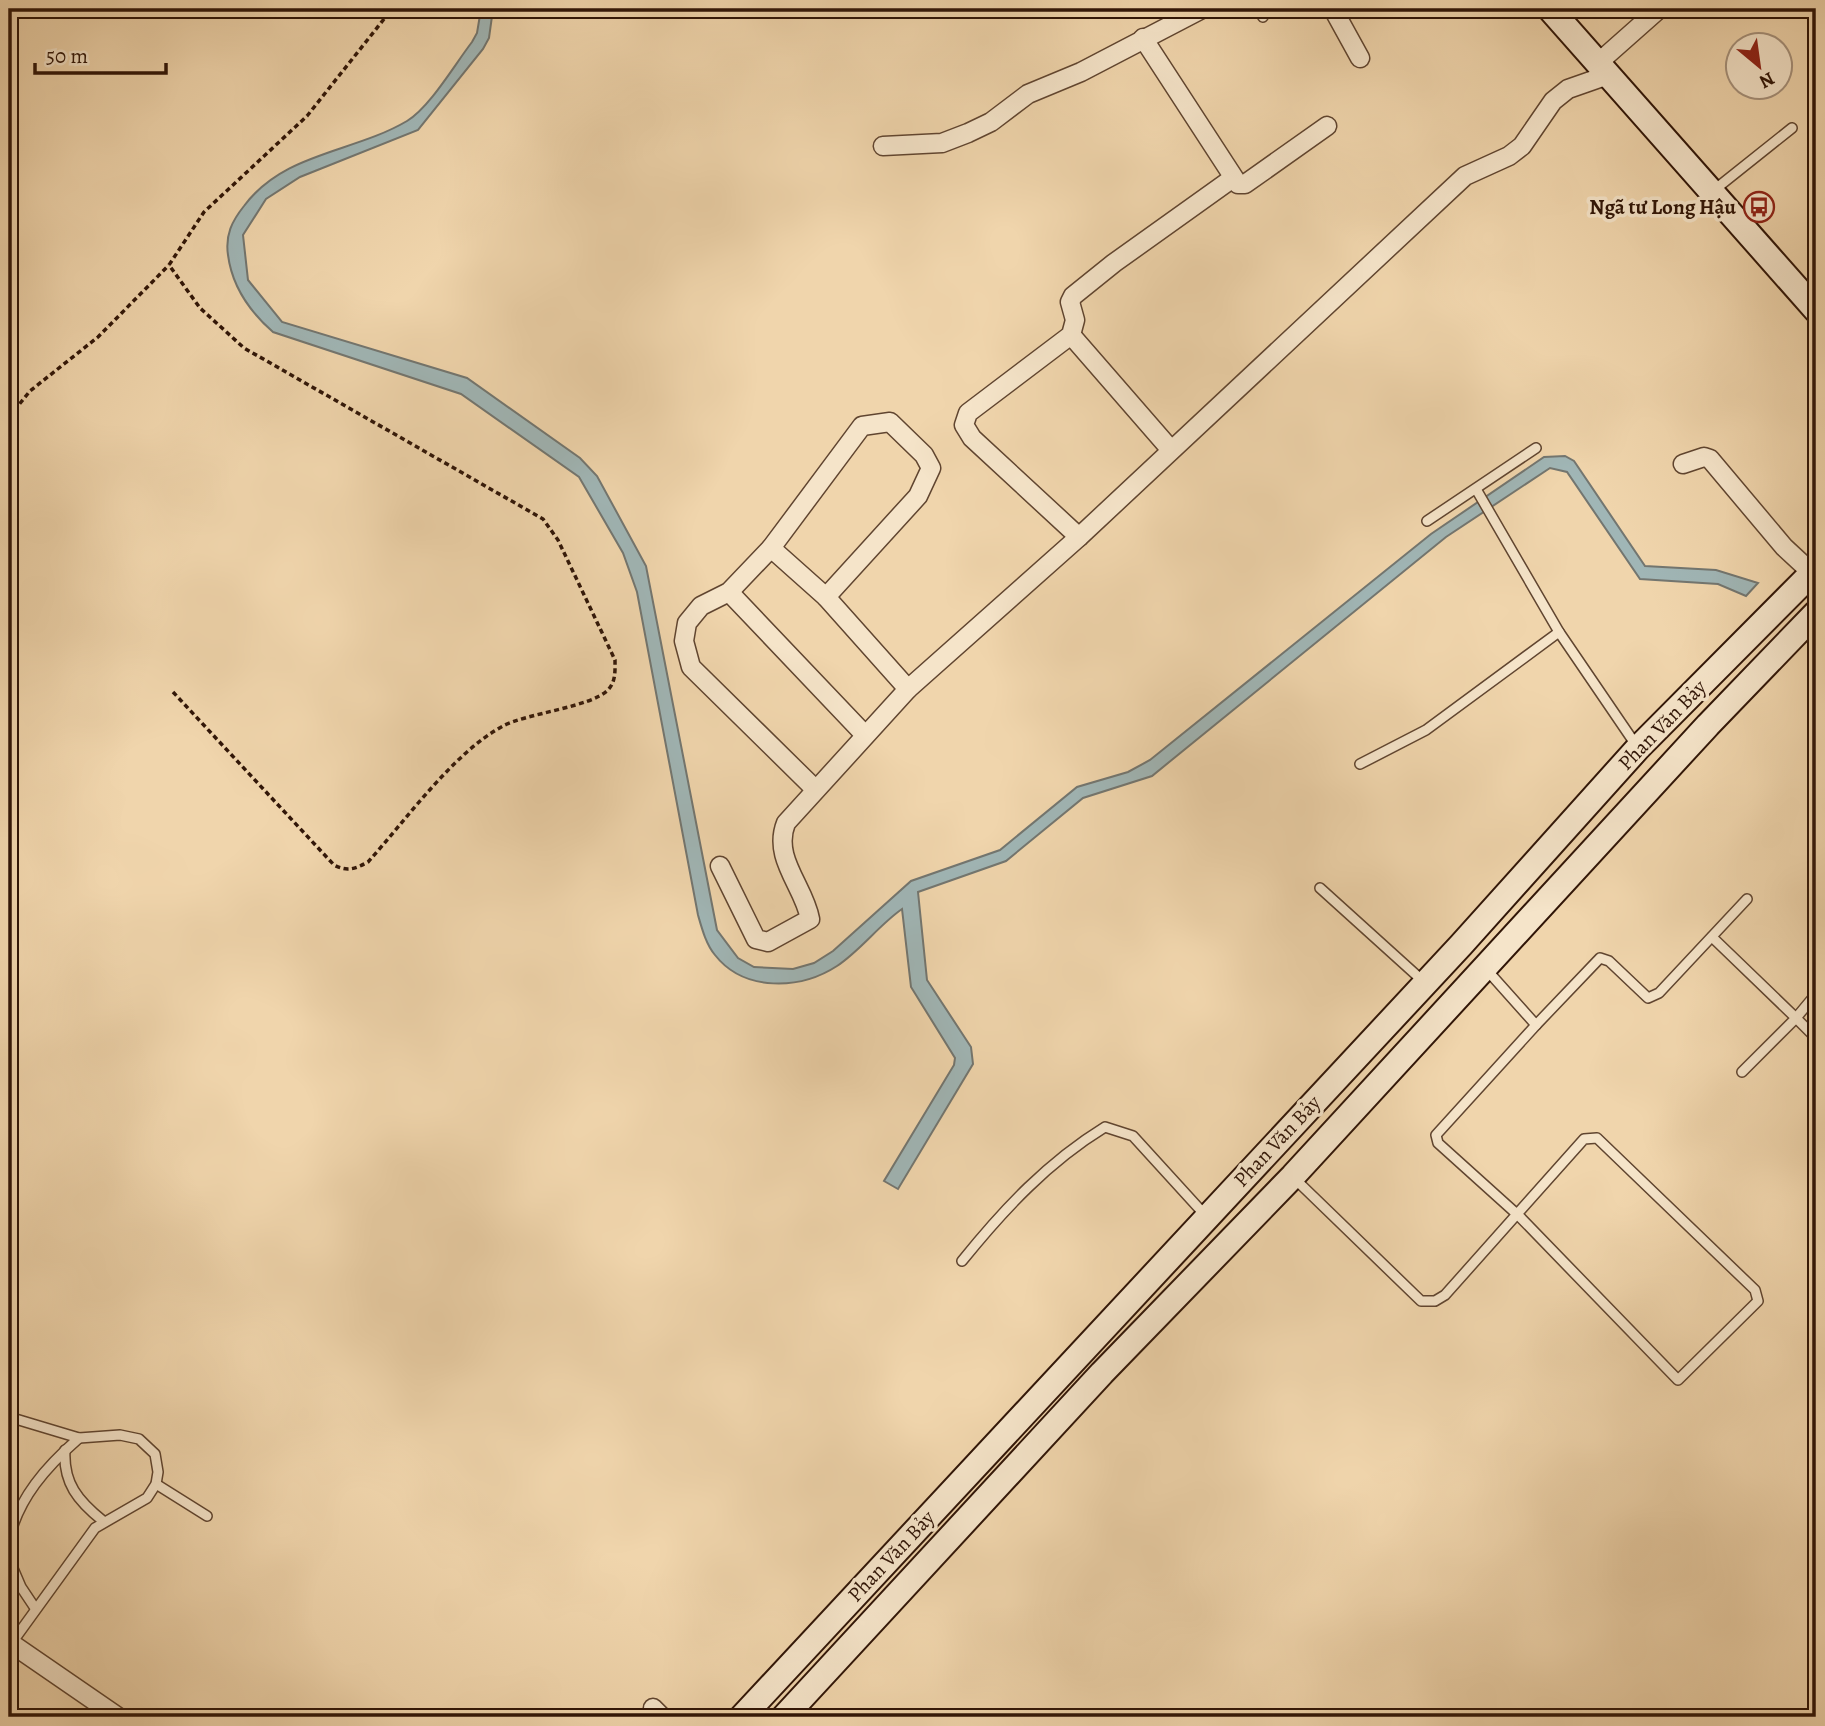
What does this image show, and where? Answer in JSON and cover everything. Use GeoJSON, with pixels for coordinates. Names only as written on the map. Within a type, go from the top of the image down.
{"type":"FeatureCollection","features":[{"type":"Feature","properties":{"kind":"main road"},"geometry":{"type":"LineString","coordinates":[[1550,9],[1816,310]]}},
{"type":"Feature","properties":{"kind":"main road","name":"Phan Văn Bảy"},"geometry":{"type":"LineString","coordinates":[[742,1717],[1206,1216],[1461,946],[1638,748],[1814,571]]}},
{"type":"Feature","properties":{"kind":"main road","name":"Phan Văn Bảy"},"geometry":{"type":"LineString","coordinates":[[785,1717],[1102,1373],[1293,1176],[1485,968],[1812,626]]}},
{"type":"Feature","properties":{"kind":"main road"},"geometry":{"type":"LineString","coordinates":[[1461,946],[1485,968]]}},
{"type":"Feature","properties":{"kind":"street"},"geometry":{"type":"LineString","coordinates":[[883,146],[942,143],[968,133],[991,122],[1028,93],[1081,72],[1202,9]]}},
{"type":"Feature","properties":{"kind":"street"},"geometry":{"type":"LineString","coordinates":[[1333,9],[1360,58]]}},
{"type":"Feature","properties":{"kind":"street"},"geometry":{"type":"LineString","coordinates":[[720,866],[756,939],[768,942],[810,919],[782,852],[780,838],[786,823],[865,735],[908,689],[1079,537],[1465,176],[1509,156],[1522,146],[1553,102],[1568,89],[1603,69],[1658,9]]}},
{"type":"Feature","properties":{"kind":"street"},"geometry":{"type":"LineString","coordinates":[[1143,38],[1238,184],[1245,184],[1328,126]]}},
{"type":"Feature","properties":{"kind":"street"},"geometry":{"type":"LineString","coordinates":[[1079,537],[972,438],[964,425],[968,413],[1071,335],[1075,320],[1070,302],[1073,296],[1233,178]]}},
{"type":"Feature","properties":{"kind":"street"},"geometry":{"type":"LineString","coordinates":[[1071,335],[1171,450]]}},
{"type":"Feature","properties":{"kind":"street"},"geometry":{"type":"LineString","coordinates":[[815,789],[691,667],[684,641],[687,623],[701,606],[729,592],[771,548],[862,426],[891,422],[924,455],[931,468],[918,496],[826,597]]}},
{"type":"Feature","properties":{"kind":"street"},"geometry":{"type":"LineString","coordinates":[[1684,464],[1704,457],[1710,459],[1784,547],[1814,571]]}},
{"type":"Feature","properties":{"kind":"street"},"geometry":{"type":"LineString","coordinates":[[771,548],[826,597],[908,689]]}},
{"type":"Feature","properties":{"kind":"street"},"geometry":{"type":"LineString","coordinates":[[729,592],[865,735]]}},
{"type":"Feature","properties":{"kind":"street"},"geometry":{"type":"LineString","coordinates":[[10,1643],[118,1717]]}},
{"type":"Feature","properties":{"kind":"lane"},"geometry":{"type":"LineString","coordinates":[[1712,192],[1792,128]]}},
{"type":"Feature","properties":{"kind":"lane"},"geometry":{"type":"LineString","coordinates":[[1427,521],[1478,492],[1536,448]]}},
{"type":"Feature","properties":{"kind":"lane"},"geometry":{"type":"LineString","coordinates":[[1478,492],[1559,632],[1638,748]]}},
{"type":"Feature","properties":{"kind":"lane"},"geometry":{"type":"LineString","coordinates":[[1360,764],[1426,730],[1559,632]]}},
{"type":"Feature","properties":{"kind":"lane"},"geometry":{"type":"LineString","coordinates":[[1320,888],[1425,983]]}},
{"type":"Feature","properties":{"kind":"lane"},"geometry":{"type":"LineString","coordinates":[[1293,1176],[1421,1301],[1435,1301],[1445,1295],[1519,1216],[1584,1139],[1597,1138],[1755,1290],[1758,1301],[1678,1380],[1519,1216],[1438,1143],[1436,1135],[1600,958],[1609,961],[1648,998],[1667,986],[1747,899]]}},
{"type":"Feature","properties":{"kind":"lane"},"geometry":{"type":"LineString","coordinates":[[1712,937],[1816,1038]]}},
{"type":"Feature","properties":{"kind":"lane"},"geometry":{"type":"LineString","coordinates":[[1485,968],[1536,1025]]}},
{"type":"Feature","properties":{"kind":"lane"},"geometry":{"type":"LineString","coordinates":[[1742,1072],[1816,994]]}},
{"type":"Feature","properties":{"kind":"lane"},"geometry":{"type":"LineString","coordinates":[[962,1261],[1001,1213],[1069,1149],[1105,1127],[1133,1136],[1206,1216]]}},
{"type":"Feature","properties":{"kind":"lane"},"geometry":{"type":"LineString","coordinates":[[9,1417],[79,1438],[120,1435],[139,1439],[155,1454],[158,1472],[156,1484],[147,1498],[103,1521],[10,1643]]}},
{"type":"Feature","properties":{"kind":"lane"},"geometry":{"type":"LineString","coordinates":[[9,1540],[13,1523],[30,1492],[65,1450],[79,1438]]}},
{"type":"Feature","properties":{"kind":"lane"},"geometry":{"type":"LineString","coordinates":[[65,1450],[67,1480],[75,1496],[103,1521]]}},
{"type":"Feature","properties":{"kind":"lane"},"geometry":{"type":"LineString","coordinates":[[156,1484],[206,1516]]}},
{"type":"Feature","properties":{"kind":"lane"},"geometry":{"type":"LineString","coordinates":[[9,1559],[21,1587],[35,1608]]}},
{"type":"Feature","properties":{"kind":"path"},"geometry":{"type":"LineString","coordinates":[[9,417],[30,391],[98,337],[169,265],[204,212],[307,116],[392,9]]}},
{"type":"Feature","properties":{"kind":"path"},"geometry":{"type":"LineString","coordinates":[[169,265],[200,308],[244,348],[543,519],[558,540],[615,660],[615,676],[608,690],[596,698],[525,716],[486,736],[464,755],[368,862],[343,870],[334,865],[173,692]]}},
{"type":"Feature","properties":{"kind":"shaded area"},"geometry":{"type":"Polygon","coordinates":[[[481,9],[493,9],[489,38],[418,130],[300,177],[266,199],[243,235],[248,280],[282,322],[467,378],[580,458],[597,476],[646,566],[717,930],[738,958],[754,967],[793,969],[814,963],[833,951],[911,881],[1000,850],[1077,787],[1128,772],[1150,760],[1431,534],[1544,457],[1565,456],[1574,461],[1645,566],[1716,570],[1758,583],[1746,596],[1718,584],[1640,579],[1567,472],[1550,468],[1446,537],[1152,776],[1083,798],[1006,861],[918,892],[927,980],[971,1047],[973,1064],[898,1189],[884,1181],[954,1065],[955,1058],[911,987],[902,909],[846,960],[806,980],[790,983],[757,981],[741,976],[727,967],[709,946],[698,915],[637,592],[623,553],[579,477],[461,394],[273,332],[249,307],[233,277],[227,248],[230,229],[260,188],[299,164],[386,132],[416,114],[433,96],[472,42],[477,33],[481,9]]]}},
{"type":"Feature","properties":{"kind":"place","name":"Ngã tư Long Hậu"},"geometry":{"type":"Point","coordinates":[1759,207]}}]}
